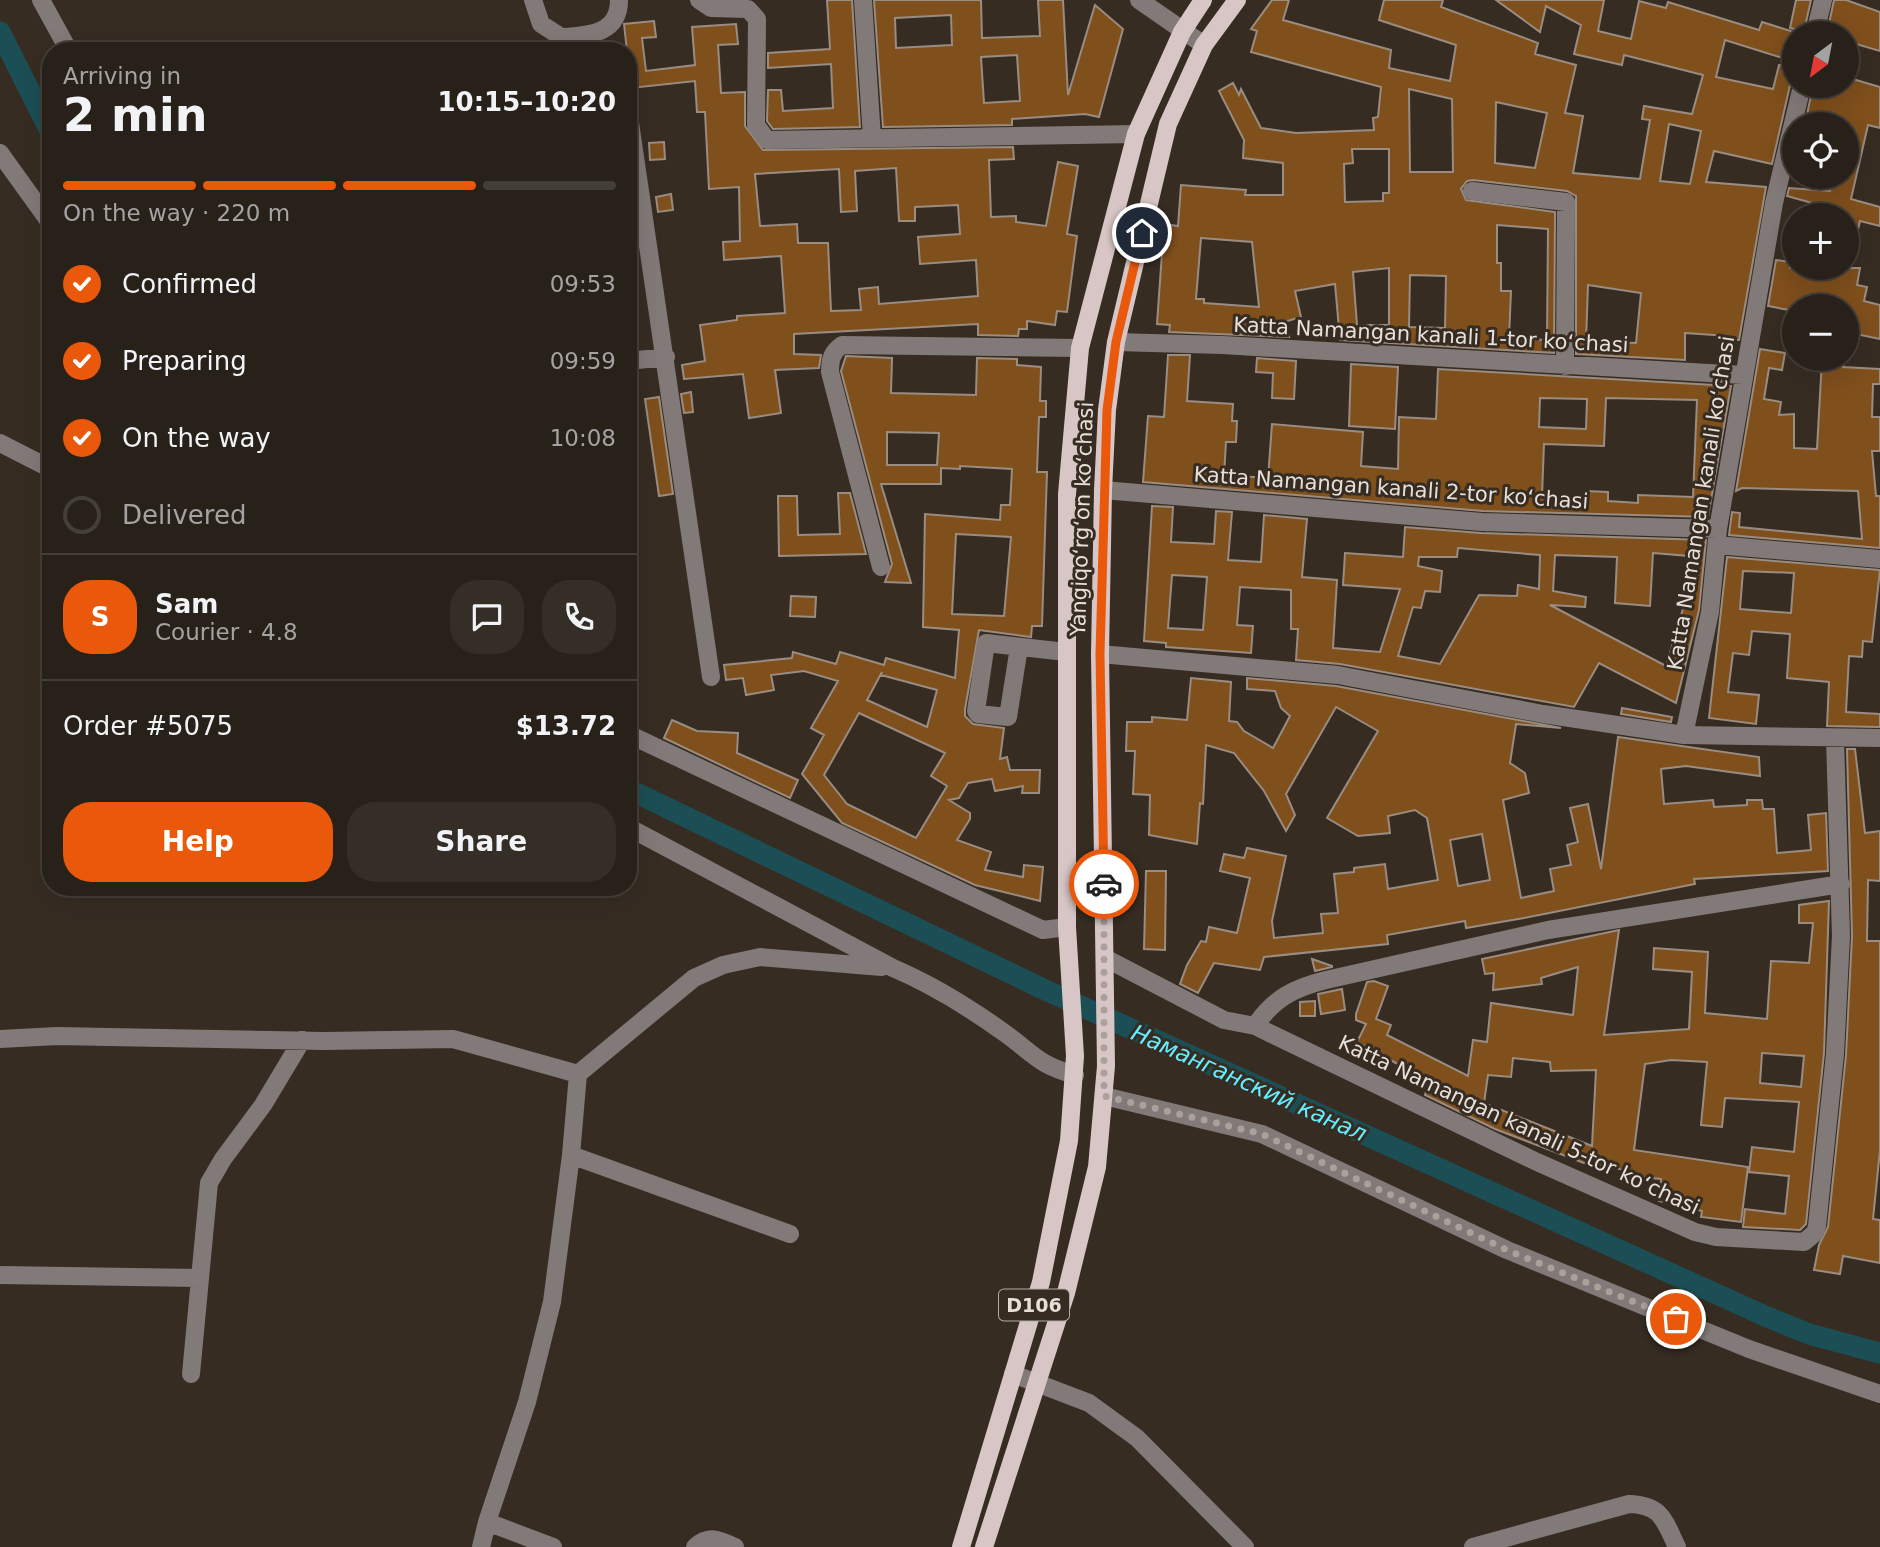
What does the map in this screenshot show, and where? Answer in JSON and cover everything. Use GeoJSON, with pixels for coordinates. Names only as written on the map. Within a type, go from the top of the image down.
{"type":"FeatureCollection","features":[{"type":"Feature","properties":{"kind":"main road","name":"Yangiqoʻrgʻon koʻchasi"},"geometry":{"type":"LineString","coordinates":[[1075,1075],[1067,927],[1067,494],[1080,348],[1136,134],[1182,32],[1203,0]]}},
{"type":"Feature","properties":{"kind":"main road","name":"Yangiqoʻrgʻon koʻchasi"},"geometry":{"type":"LineString","coordinates":[[1104,1096],[1106,982],[1100,654],[1107,410],[1116,342],[1167,124],[1204,44],[1237,0]]}},
{"type":"Feature","properties":{"kind":"main road","name":"D106"},"geometry":{"type":"LineString","coordinates":[[961,1547],[1041,1283],[1069,1141],[1075,1075]]}},
{"type":"Feature","properties":{"kind":"main road","name":"D106"},"geometry":{"type":"LineString","coordinates":[[985,1547],[1088,1215],[1104,1096]]}},
{"type":"Feature","properties":{"kind":"street"},"geometry":{"type":"LineString","coordinates":[[41,0],[64,42]]}},
{"type":"Feature","properties":{"kind":"street"},"geometry":{"type":"LineString","coordinates":[[533,0],[541,24],[571,42]]}},
{"type":"Feature","properties":{"kind":"street"},"geometry":{"type":"LineString","coordinates":[[565,37],[594,35],[611,26],[619,10],[619,0]]}},
{"type":"Feature","properties":{"kind":"street"},"geometry":{"type":"LineString","coordinates":[[699,0],[711,8],[748,9],[757,19],[756,125],[762,137],[767,140],[1136,134]]}},
{"type":"Feature","properties":{"kind":"street"},"geometry":{"type":"LineString","coordinates":[[863,0],[872,138]]}},
{"type":"Feature","properties":{"kind":"street"},"geometry":{"type":"LineString","coordinates":[[1139,0],[1182,32],[1204,44]]}},
{"type":"Feature","properties":{"kind":"street"},"geometry":{"type":"LineString","coordinates":[[1818,21],[1823,0]]}},
{"type":"Feature","properties":{"kind":"street","name":"Katta Namangan kanali koʻchasi"},"geometry":{"type":"LineString","coordinates":[[1684,736],[1710,612],[1717,537],[1773,203],[1799,98]]}},
{"type":"Feature","properties":{"kind":"street"},"geometry":{"type":"LineString","coordinates":[[0,153],[42,211]]}},
{"type":"Feature","properties":{"kind":"street"},"geometry":{"type":"LineString","coordinates":[[637,168],[711,677]]}},
{"type":"Feature","properties":{"kind":"street"},"geometry":{"type":"LineString","coordinates":[[1472,191],[1566,202],[1565,366]]}},
{"type":"Feature","properties":{"kind":"street","name":"Katta Namangan kanali 1-tor koʻchasi"},"geometry":{"type":"LineString","coordinates":[[1116,342],[1260,347],[1743,375]]}},
{"type":"Feature","properties":{"kind":"street"},"geometry":{"type":"LineString","coordinates":[[881,567],[830,372],[835,350],[842,345],[1080,348]]}},
{"type":"Feature","properties":{"kind":"street"},"geometry":{"type":"LineString","coordinates":[[637,359],[666,357]]}},
{"type":"Feature","properties":{"kind":"street"},"geometry":{"type":"LineString","coordinates":[[0,443],[42,465]]}},
{"type":"Feature","properties":{"kind":"street"},"geometry":{"type":"LineString","coordinates":[[0,457],[20,454]]}},
{"type":"Feature","properties":{"kind":"street","name":"Katta Namangan kanali 2-tor koʻchasi"},"geometry":{"type":"LineString","coordinates":[[1103,490],[1482,522],[1717,537],[1880,559]]}},
{"type":"Feature","properties":{"kind":"street"},"geometry":{"type":"LineString","coordinates":[[1019,647],[1066,652]]}},
{"type":"Feature","properties":{"kind":"street"},"geometry":{"type":"LineString","coordinates":[[1100,654],[1338,675],[1543,714],[1684,736],[1880,738]]}},
{"type":"Feature","properties":{"kind":"street"},"geometry":{"type":"LineString","coordinates":[[637,738],[1043,930],[1067,927]]}},
{"type":"Feature","properties":{"kind":"street","name":"Katta Namangan kanali 5-tor koʻchasi"},"geometry":{"type":"LineString","coordinates":[[1105,958],[1224,1020],[1255,1026],[1537,1162],[1695,1232],[1716,1237],[1804,1242],[1815,1234],[1819,1213],[1835,1054],[1841,884],[1835,739]]}},
{"type":"Feature","properties":{"kind":"street"},"geometry":{"type":"LineString","coordinates":[[637,833],[893,968],[925,982],[964,1006],[1048,1067],[1075,1075]]}},
{"type":"Feature","properties":{"kind":"street"},"geometry":{"type":"LineString","coordinates":[[1255,1026],[1275,1000],[1299,987],[1326,980],[1548,930],[1841,884]]}},
{"type":"Feature","properties":{"kind":"street"},"geometry":{"type":"LineString","coordinates":[[481,1547],[527,1402],[552,1302],[571,1155],[578,1074],[694,978],[723,965],[760,957],[893,968]]}},
{"type":"Feature","properties":{"kind":"street"},"geometry":{"type":"LineString","coordinates":[[0,1039],[85,1036],[302,1040],[453,1039],[578,1074]]}},
{"type":"Feature","properties":{"kind":"street"},"geometry":{"type":"LineString","coordinates":[[191,1374],[209,1183],[223,1159],[263,1105],[302,1040]]}},
{"type":"Feature","properties":{"kind":"street"},"geometry":{"type":"LineString","coordinates":[[1104,1096],[1262,1134],[1507,1250],[1749,1349],[1880,1394]]}},
{"type":"Feature","properties":{"kind":"street"},"geometry":{"type":"LineString","coordinates":[[571,1155],[790,1234]]}},
{"type":"Feature","properties":{"kind":"street"},"geometry":{"type":"LineString","coordinates":[[0,1275],[200,1278]]}},
{"type":"Feature","properties":{"kind":"street"},"geometry":{"type":"LineString","coordinates":[[1013,1374],[1089,1403],[1137,1438],[1245,1547]]}},
{"type":"Feature","properties":{"kind":"street"},"geometry":{"type":"LineString","coordinates":[[1473,1547],[1629,1504],[1646,1504],[1658,1510],[1677,1547]]}},
{"type":"Feature","properties":{"kind":"street"},"geometry":{"type":"LineString","coordinates":[[487,1522],[553,1547]]}},
{"type":"Feature","properties":{"kind":"street"},"geometry":{"type":"LineString","coordinates":[[695,1547],[703,1539],[713,1538],[735,1547]]}},
{"type":"Feature","properties":{"kind":"building"},"geometry":{"type":"Polygon","coordinates":[[[827,0],[852,0],[860,127],[773,129],[767,121],[768,90],[781,90],[783,111],[833,108],[831,64],[768,68],[768,53],[830,49],[827,0]]]}},
{"type":"Feature","properties":{"kind":"building"},"geometry":{"type":"Polygon","coordinates":[[[874,0],[981,0],[982,38],[1040,36],[1038,0],[1063,0],[1068,95],[1095,5],[1123,29],[1099,117],[1085,114],[1012,119],[1012,125],[883,127],[874,0]],[[951,15],[895,18],[896,48],[952,45],[951,15]],[[1017,55],[981,57],[984,103],[1020,101],[1017,55]]]}},
{"type":"Feature","properties":{"kind":"building"},"geometry":{"type":"Polygon","coordinates":[[[1272,0],[1289,0],[1283,20],[1391,50],[1389,68],[1450,81],[1456,45],[1379,20],[1384,0],[1443,0],[1441,7],[1538,43],[1535,54],[1576,65],[1565,113],[1583,116],[1573,173],[1640,179],[1650,120],[1642,119],[1644,106],[1692,114],[1703,75],[1624,55],[1622,65],[1574,54],[1581,25],[1546,6],[1540,32],[1496,0],[1604,0],[1598,31],[1631,39],[1639,1],[1666,8],[1668,2],[1759,30],[1762,22],[1782,28],[1782,58],[1725,40],[1716,77],[1773,89],[1779,65],[1782,66],[1782,98],[1787,98],[1772,164],[1714,151],[1706,182],[1766,187],[1739,340],[1728,339],[1729,336],[1685,333],[1685,360],[1576,354],[1576,196],[1567,191],[1473,180],[1467,181],[1461,189],[1466,200],[1555,212],[1554,353],[1340,340],[1335,284],[1295,291],[1301,317],[1284,322],[1289,337],[1169,332],[1170,325],[1157,324],[1164,224],[1178,226],[1181,185],[1246,190],[1245,195],[1283,195],[1283,163],[1243,158],[1244,140],[1219,91],[1233,83],[1239,95],[1241,89],[1261,128],[1296,133],[1374,130],[1373,118],[1378,117],[1381,87],[1251,52],[1257,31],[1251,29],[1272,0]],[[1409,89],[1410,172],[1453,172],[1452,99],[1409,89]],[[1496,102],[1495,163],[1535,168],[1547,113],[1496,102]],[[1669,124],[1660,181],[1690,184],[1701,131],[1669,124]],[[1352,149],[1353,163],[1344,164],[1345,202],[1383,201],[1383,193],[1389,193],[1389,149],[1352,149]],[[1497,225],[1497,263],[1501,263],[1501,291],[1511,291],[1509,338],[1547,340],[1548,229],[1497,225]],[[1201,238],[1196,299],[1204,299],[1204,303],[1259,307],[1252,242],[1201,238]],[[1389,268],[1353,272],[1357,325],[1389,325],[1389,268]],[[1410,275],[1409,327],[1445,328],[1446,276],[1410,275]],[[1588,285],[1586,341],[1636,343],[1641,293],[1588,285]]]}},
{"type":"Feature","properties":{"kind":"building"},"geometry":{"type":"Polygon","coordinates":[[[1796,0],[1811,0],[1806,21],[1792,21],[1796,0]]]}},
{"type":"Feature","properties":{"kind":"building"},"geometry":{"type":"Polygon","coordinates":[[[1834,0],[1846,0],[1880,12],[1880,51],[1859,45],[1859,21],[1830,21],[1834,0]]]}},
{"type":"Feature","properties":{"kind":"building"},"geometry":{"type":"Polygon","coordinates":[[[654,21],[656,37],[642,38],[646,71],[695,65],[692,27],[736,24],[738,44],[718,45],[721,93],[745,92],[745,126],[763,150],[1013,147],[1014,159],[989,160],[991,217],[1016,216],[1016,222],[1046,226],[1058,162],[1078,166],[1067,234],[1077,236],[1067,312],[1057,311],[1055,325],[1027,321],[1027,329],[1019,329],[1018,336],[978,335],[978,324],[794,334],[794,354],[821,355],[819,368],[775,370],[781,413],[749,418],[743,374],[684,379],[682,365],[705,361],[700,325],[737,320],[737,316],[785,313],[781,256],[724,260],[723,242],[740,241],[739,187],[709,189],[705,112],[697,112],[695,81],[637,87],[637,42],[626,42],[624,24],[654,21]],[[896,168],[855,171],[857,211],[841,212],[839,169],[755,174],[760,226],[797,224],[798,243],[828,243],[831,311],[861,310],[859,289],[878,287],[879,304],[978,296],[976,260],[920,264],[918,237],[960,234],[958,205],[915,207],[915,221],[899,221],[896,168]]]}},
{"type":"Feature","properties":{"kind":"building"},"geometry":{"type":"Polygon","coordinates":[[[1859,81],[1880,87],[1880,128],[1868,125],[1859,164],[1859,112],[1808,112],[1810,98],[1859,98],[1859,81]]]}},
{"type":"Feature","properties":{"kind":"building"},"geometry":{"type":"Polygon","coordinates":[[[664,142],[665,159],[650,160],[649,143],[664,142]]]}},
{"type":"Feature","properties":{"kind":"building"},"geometry":{"type":"Polygon","coordinates":[[[1789,189],[1853,189],[1851,199],[1880,207],[1880,226],[1860,221],[1859,225],[1859,203],[1812,203],[1787,196],[1789,189]]]}},
{"type":"Feature","properties":{"kind":"building"},"geometry":{"type":"Polygon","coordinates":[[[671,194],[673,210],[658,212],[656,197],[671,194]]]}},
{"type":"Feature","properties":{"kind":"building"},"geometry":{"type":"Polygon","coordinates":[[[1776,260],[1782,261],[1782,280],[1858,280],[1857,285],[1867,287],[1864,301],[1880,305],[1880,339],[1859,335],[1859,294],[1782,294],[1782,309],[1768,306],[1776,260]]]}},
{"type":"Feature","properties":{"kind":"building"},"geometry":{"type":"Polygon","coordinates":[[[1760,349],[1782,353],[1782,370],[1769,368],[1764,399],[1781,402],[1779,415],[1794,414],[1794,448],[1817,449],[1821,371],[1880,369],[1880,384],[1873,384],[1872,417],[1880,417],[1880,451],[1872,451],[1876,496],[1880,496],[1880,548],[1729,535],[1732,512],[1740,513],[1739,527],[1862,539],[1858,491],[1742,488],[1736,491],[1760,349]]]}},
{"type":"Feature","properties":{"kind":"building"},"geometry":{"type":"Polygon","coordinates":[[[1168,355],[1190,355],[1187,401],[1233,404],[1232,421],[1237,421],[1236,442],[1226,442],[1224,475],[1268,478],[1272,424],[1363,432],[1361,466],[1398,469],[1399,417],[1436,419],[1438,369],[1731,386],[1708,517],[1483,511],[1143,482],[1148,416],[1164,417],[1168,355]],[[1540,398],[1539,427],[1586,429],[1587,399],[1540,398]],[[1606,398],[1604,446],[1544,444],[1542,496],[1585,498],[1586,491],[1608,492],[1608,501],[1638,503],[1638,495],[1693,497],[1697,400],[1606,398]]]}},
{"type":"Feature","properties":{"kind":"building"},"geometry":{"type":"Polygon","coordinates":[[[846,356],[892,358],[891,393],[976,395],[977,358],[1017,359],[1017,365],[1041,367],[1040,401],[1046,401],[1046,417],[1039,417],[1037,472],[1047,472],[1042,626],[1032,626],[1031,637],[979,630],[965,709],[965,716],[973,724],[1004,728],[1000,759],[1007,757],[1010,770],[1040,770],[1039,793],[1022,793],[1023,786],[995,791],[992,779],[968,783],[959,798],[949,800],[970,813],[970,819],[957,840],[991,852],[985,870],[1023,877],[1024,865],[1043,867],[1040,901],[975,885],[842,823],[802,774],[824,735],[811,728],[838,681],[804,671],[771,675],[774,690],[746,695],[743,678],[726,680],[724,665],[792,658],[793,652],[836,664],[840,652],[884,665],[886,658],[955,678],[959,630],[923,627],[925,514],[1000,520],[1001,505],[1010,505],[1012,469],[960,466],[960,469],[941,468],[941,484],[881,484],[911,583],[885,582],[892,564],[841,371],[846,356]],[[887,432],[887,465],[937,465],[939,433],[887,432]],[[956,534],[952,614],[1004,616],[1011,537],[956,534]],[[882,672],[867,700],[927,727],[937,690],[881,675],[882,672]],[[859,713],[824,775],[847,804],[916,838],[947,786],[931,776],[945,753],[859,713]]]}},
{"type":"Feature","properties":{"kind":"building"},"geometry":{"type":"Polygon","coordinates":[[[1257,358],[1296,361],[1294,399],[1272,398],[1273,373],[1256,372],[1257,358]]]}},
{"type":"Feature","properties":{"kind":"building"},"geometry":{"type":"Polygon","coordinates":[[[1351,364],[1398,367],[1395,429],[1349,426],[1351,364]]]}},
{"type":"Feature","properties":{"kind":"building"},"geometry":{"type":"Polygon","coordinates":[[[691,392],[693,412],[684,413],[681,394],[691,392]]]}},
{"type":"Feature","properties":{"kind":"building"},"geometry":{"type":"Polygon","coordinates":[[[659,397],[673,494],[659,496],[645,399],[659,397]]]}},
{"type":"Feature","properties":{"kind":"building"},"geometry":{"type":"Polygon","coordinates":[[[838,493],[850,493],[866,554],[779,556],[778,496],[797,496],[798,535],[840,534],[838,493]]]}},
{"type":"Feature","properties":{"kind":"building"},"geometry":{"type":"Polygon","coordinates":[[[1152,506],[1173,507],[1171,542],[1214,544],[1216,511],[1232,512],[1228,560],[1261,562],[1264,515],[1307,519],[1302,577],[1337,580],[1333,648],[1380,652],[1400,589],[1343,585],[1345,553],[1403,557],[1405,527],[1481,533],[1706,540],[1699,610],[1676,703],[1599,663],[1574,707],[1340,664],[1296,660],[1298,629],[1291,629],[1291,590],[1240,587],[1237,625],[1253,626],[1251,653],[1166,647],[1166,643],[1144,641],[1152,506]],[[1458,548],[1457,557],[1419,557],[1418,566],[1442,571],[1440,592],[1425,591],[1421,608],[1413,607],[1398,656],[1440,664],[1479,595],[1517,596],[1518,585],[1539,589],[1540,555],[1458,548]],[[1653,553],[1650,606],[1615,603],[1617,557],[1555,555],[1553,591],[1586,597],[1585,607],[1550,605],[1666,666],[1685,602],[1689,556],[1653,553]],[[1172,575],[1168,628],[1203,630],[1207,577],[1172,575]]]}},
{"type":"Feature","properties":{"kind":"building"},"geometry":{"type":"Polygon","coordinates":[[[1727,557],[1880,570],[1872,642],[1863,641],[1862,657],[1849,656],[1846,712],[1880,714],[1880,727],[1827,726],[1829,682],[1787,678],[1790,634],[1752,631],[1749,655],[1733,653],[1728,692],[1759,695],[1756,724],[1709,718],[1727,557]],[[1743,571],[1740,609],[1791,613],[1794,573],[1743,571]]]}},
{"type":"Feature","properties":{"kind":"building"},"geometry":{"type":"Polygon","coordinates":[[[791,596],[816,597],[815,617],[790,616],[791,596]]]}},
{"type":"Feature","properties":{"kind":"building"},"geometry":{"type":"Polygon","coordinates":[[[1191,678],[1231,682],[1229,721],[1237,722],[1244,731],[1273,748],[1290,716],[1281,708],[1275,691],[1247,689],[1247,678],[1336,686],[1561,728],[1516,724],[1510,763],[1525,773],[1529,793],[1503,800],[1521,898],[1554,891],[1550,869],[1571,865],[1567,845],[1578,842],[1570,808],[1588,804],[1601,869],[1618,737],[1759,757],[1760,776],[1686,766],[1661,769],[1664,804],[1713,800],[1714,807],[1747,805],[1747,800],[1762,800],[1763,809],[1774,809],[1777,853],[1811,850],[1808,815],[1826,813],[1828,871],[1694,879],[1695,884],[1524,918],[1466,928],[1465,921],[1387,935],[1388,944],[1264,957],[1260,970],[1214,963],[1198,993],[1180,984],[1187,965],[1201,941],[1206,942],[1209,927],[1237,933],[1250,878],[1220,871],[1224,854],[1244,858],[1247,848],[1286,856],[1272,921],[1274,938],[1323,933],[1321,914],[1338,913],[1334,874],[1385,864],[1388,889],[1438,880],[1427,818],[1415,810],[1388,816],[1390,833],[1358,836],[1327,818],[1378,731],[1336,707],[1286,794],[1295,815],[1286,831],[1264,791],[1234,753],[1206,745],[1203,804],[1200,803],[1197,844],[1149,835],[1150,795],[1133,794],[1135,751],[1126,751],[1127,722],[1152,722],[1152,717],[1187,720],[1191,678]],[[1482,834],[1450,840],[1458,886],[1490,880],[1482,834]]]}},
{"type":"Feature","properties":{"kind":"building"},"geometry":{"type":"Polygon","coordinates":[[[1622,708],[1672,717],[1671,722],[1621,714],[1622,708]]]}},
{"type":"Feature","properties":{"kind":"building"},"geometry":{"type":"Polygon","coordinates":[[[672,720],[697,731],[738,733],[737,753],[798,780],[790,798],[664,738],[672,720]]]}},
{"type":"Feature","properties":{"kind":"building"},"geometry":{"type":"Polygon","coordinates":[[[1847,749],[1855,749],[1865,833],[1880,831],[1880,881],[1868,880],[1867,941],[1880,941],[1880,1150],[1873,1219],[1880,1220],[1880,1263],[1843,1256],[1840,1274],[1814,1270],[1819,1245],[1828,1227],[1846,1055],[1852,936],[1847,749]]]}},
{"type":"Feature","properties":{"kind":"building"},"geometry":{"type":"Polygon","coordinates":[[[1146,871],[1166,871],[1165,950],[1144,949],[1146,871]]]}},
{"type":"Feature","properties":{"kind":"building"},"geometry":{"type":"Polygon","coordinates":[[[1829,901],[1824,1053],[1806,1224],[1800,1230],[1743,1227],[1745,1209],[1785,1214],[1789,1176],[1749,1172],[1752,1147],[1794,1152],[1799,1102],[1725,1098],[1722,1127],[1701,1125],[1707,1062],[1671,1060],[1645,1064],[1634,1150],[1748,1167],[1741,1222],[1701,1217],[1702,1211],[1659,1201],[1661,1179],[1631,1176],[1631,1171],[1584,1163],[1495,1129],[1425,1095],[1429,1081],[1357,1042],[1366,1024],[1356,1020],[1356,1014],[1367,982],[1374,981],[1388,986],[1376,1019],[1391,1025],[1387,1035],[1468,1076],[1473,1040],[1487,1042],[1491,1003],[1573,1015],[1578,967],[1541,978],[1542,984],[1493,990],[1494,973],[1485,974],[1482,959],[1619,930],[1604,1035],[1689,1029],[1692,972],[1653,969],[1654,948],[1708,952],[1705,1013],[1767,1019],[1771,961],[1809,963],[1813,923],[1799,923],[1799,905],[1829,901]],[[1762,1053],[1760,1083],[1801,1087],[1804,1056],[1762,1053]],[[1513,1058],[1511,1077],[1488,1075],[1484,1103],[1592,1146],[1596,1070],[1551,1071],[1550,1062],[1513,1058]]]}},
{"type":"Feature","properties":{"kind":"building"},"geometry":{"type":"Polygon","coordinates":[[[1312,959],[1332,966],[1332,967],[1315,971],[1312,959]]]}},
{"type":"Feature","properties":{"kind":"building"},"geometry":{"type":"Polygon","coordinates":[[[1342,989],[1345,1010],[1321,1014],[1318,994],[1342,989]]]}},
{"type":"Feature","properties":{"kind":"building"},"geometry":{"type":"Polygon","coordinates":[[[1315,1001],[1315,1016],[1300,1016],[1300,1002],[1315,1001]]]}},
{"type":"Feature","properties":{"kind":"waterway","name":"Наманганский канал"},"geometry":{"type":"LineString","coordinates":[[0,32],[42,115]]}},
{"type":"Feature","properties":{"kind":"waterway","name":"Наманганский канал"},"geometry":{"type":"LineString","coordinates":[[637,793],[1041,988],[1765,1316],[1809,1334],[1880,1353]]}},
{"type":"Feature","properties":{"kind":"way so far"},"geometry":{"type":"LineString","coordinates":[[1104,884],[1104,1096],[1262,1134],[1507,1250],[1676,1319]]}},
{"type":"Feature","properties":{"kind":"route"},"geometry":{"type":"LineString","coordinates":[[1104,884],[1100,654],[1107,410],[1116,342],[1142,233]]}}]}
